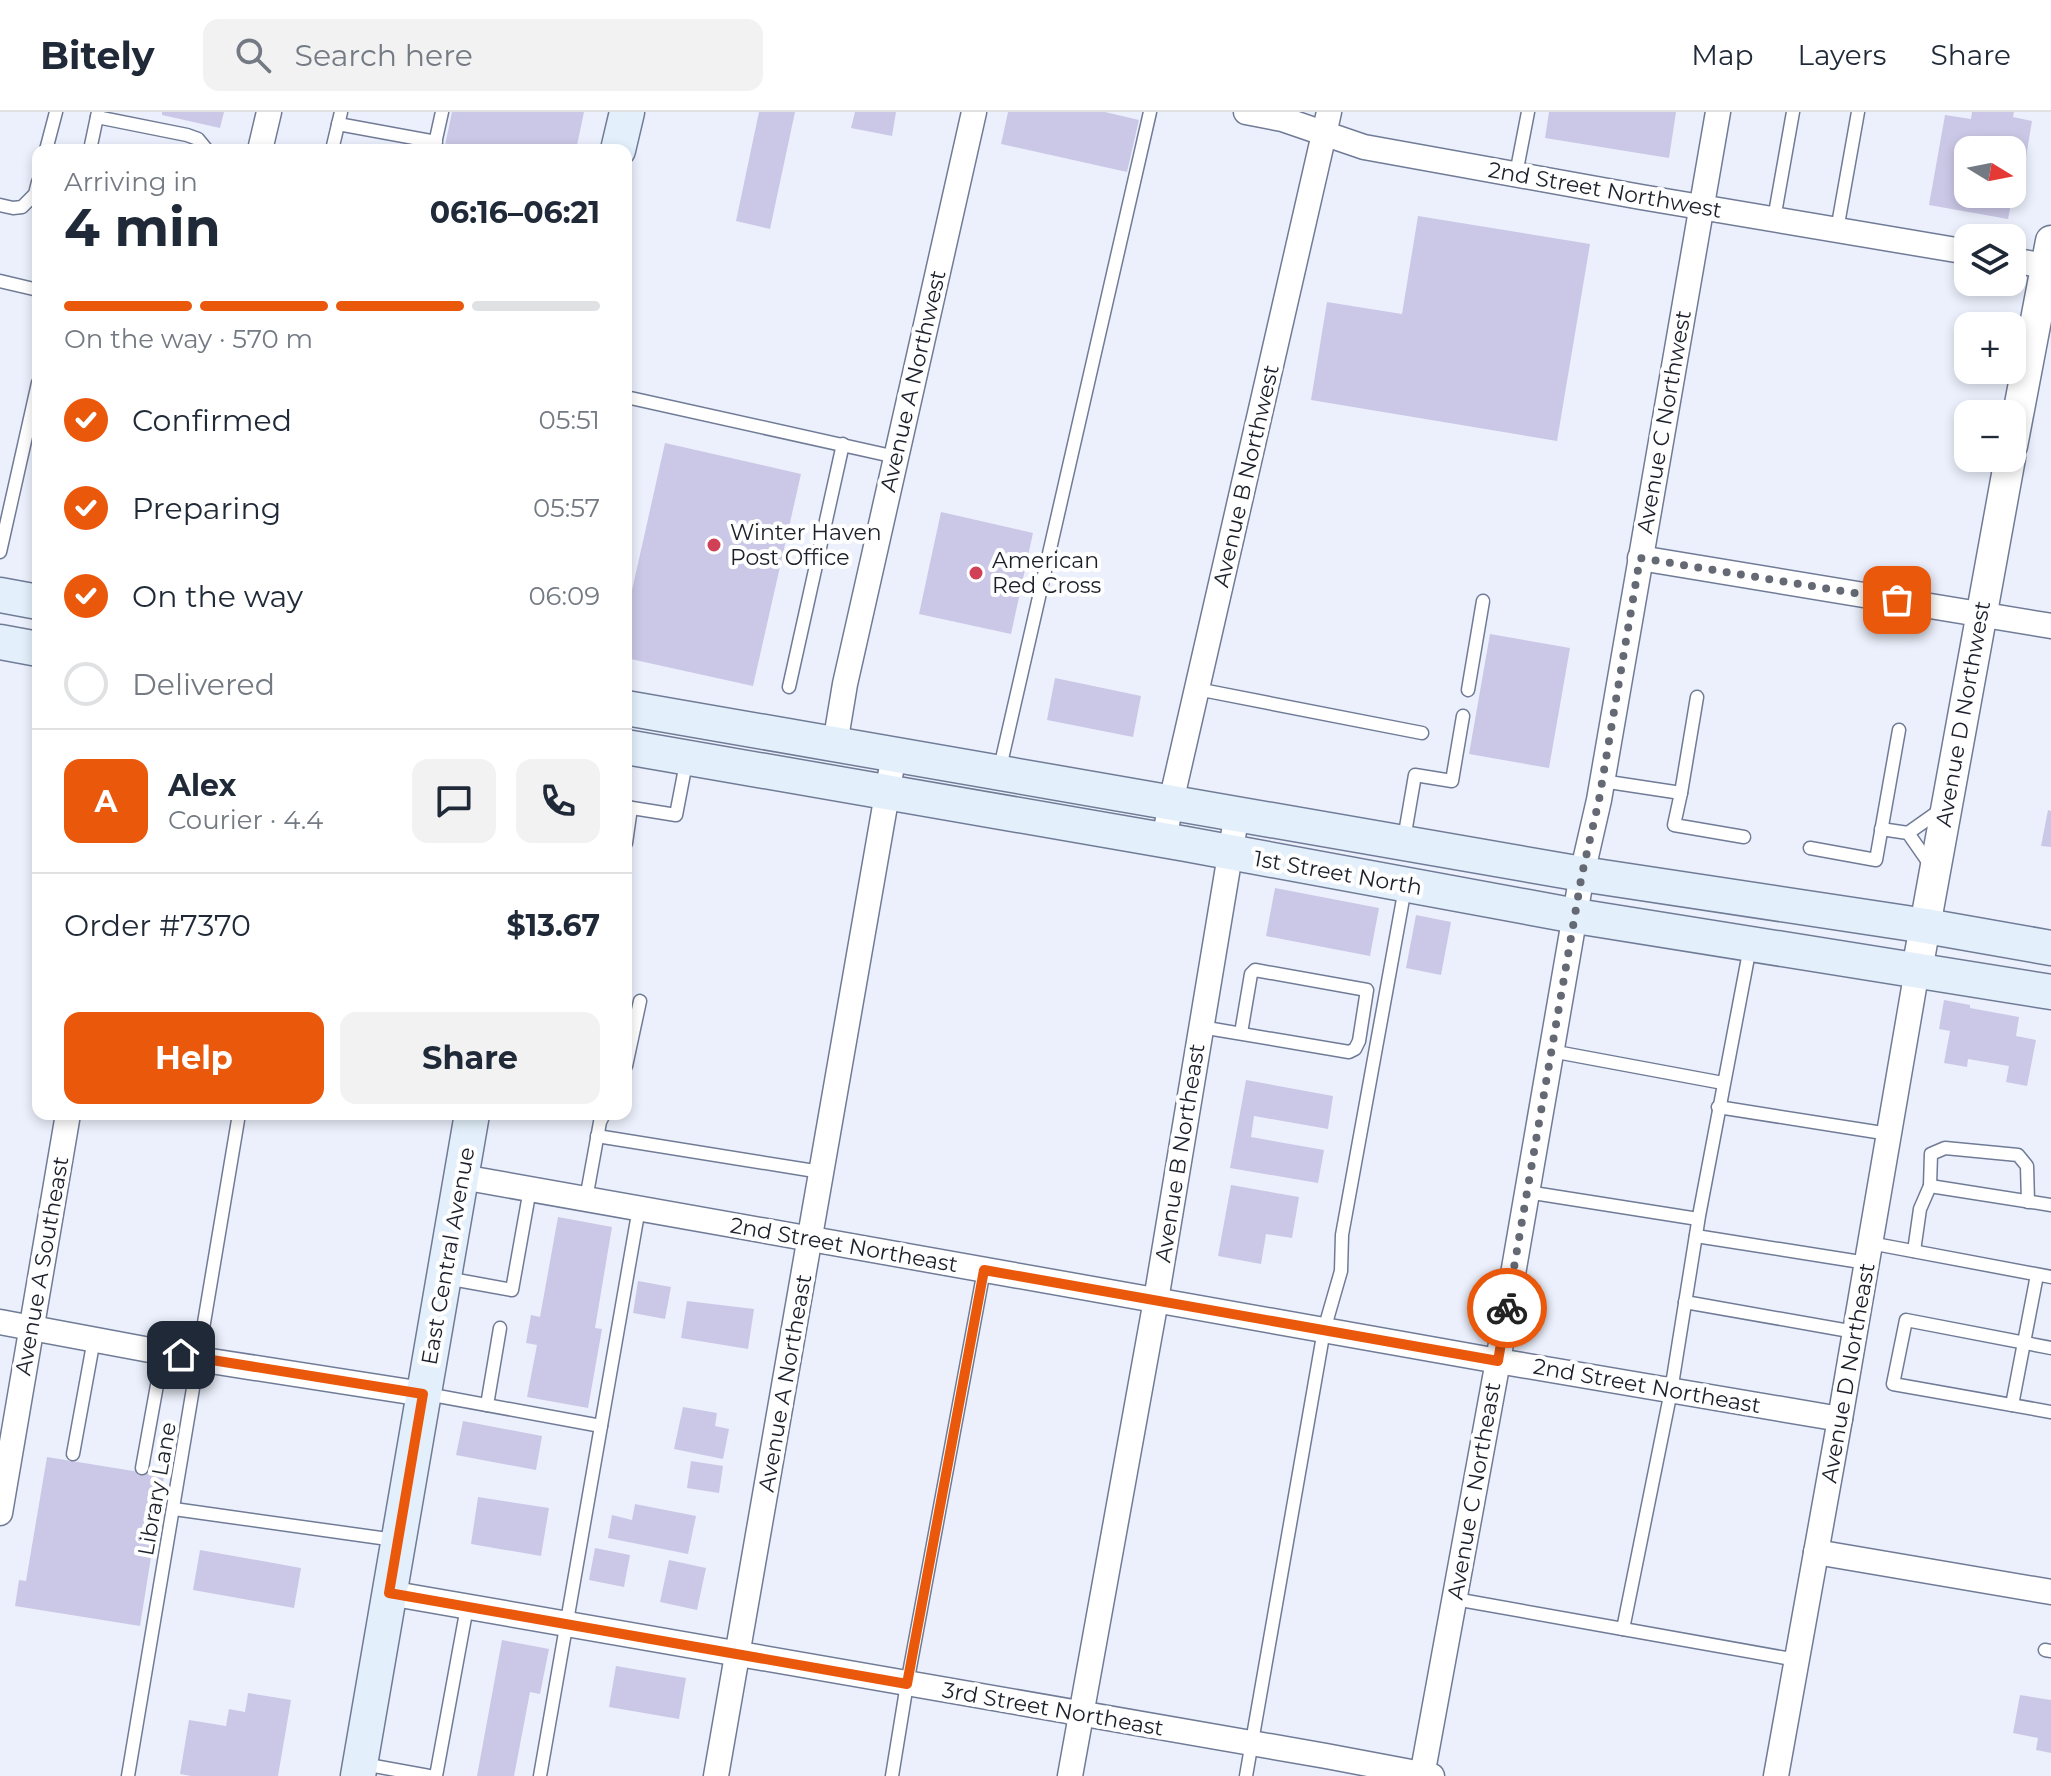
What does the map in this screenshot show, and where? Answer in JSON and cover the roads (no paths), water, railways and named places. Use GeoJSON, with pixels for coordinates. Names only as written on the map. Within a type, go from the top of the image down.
{"type":"FeatureCollection","features":[{"type":"Feature","properties":{"kind":"main road"},"geometry":{"type":"LineString","coordinates":[[619,144],[627,112]]}},
{"type":"Feature","properties":{"kind":"main road"},"geometry":{"type":"LineString","coordinates":[[0,595],[32,601]]}},
{"type":"Feature","properties":{"kind":"main road"},"geometry":{"type":"LineString","coordinates":[[0,642],[32,648]]}},
{"type":"Feature","properties":{"kind":"main road","name":"1st Street North"},"geometry":{"type":"LineString","coordinates":[[632,709],[1582,874],[2051,948]]}},
{"type":"Feature","properties":{"kind":"main road","name":"1st Street North"},"geometry":{"type":"LineString","coordinates":[[632,748],[1576,916],[2051,992]]}},
{"type":"Feature","properties":{"kind":"main road","name":"East Central Avenue"},"geometry":{"type":"LineString","coordinates":[[359,1770],[471,1120]]}},
{"type":"Feature","properties":{"kind":"street"},"geometry":{"type":"LineString","coordinates":[[261,144],[269,112]]}},
{"type":"Feature","properties":{"kind":"street","name":"Avenue A Northwest"},"geometry":{"type":"LineString","coordinates":[[835,744],[845,684],[974,112]]}},
{"type":"Feature","properties":{"kind":"street","name":"2nd Street Northwest"},"geometry":{"type":"LineString","coordinates":[[1246,112],[1282,119],[1326,122],[1364,147],[1954,250]]}},
{"type":"Feature","properties":{"kind":"street","name":"Avenue C Northwest"},"geometry":{"type":"LineString","coordinates":[[1582,874],[1602,781],[1718,112]]}},
{"type":"Feature","properties":{"kind":"street","name":"Avenue B Northwest"},"geometry":{"type":"LineString","coordinates":[[1164,841],[1326,122]]}},
{"type":"Feature","properties":{"kind":"street"},"geometry":{"type":"LineString","coordinates":[[2021,400],[2049,258],[2026,259]]}},
{"type":"Feature","properties":{"kind":"street","name":"Avenue D Northwest"},"geometry":{"type":"LineString","coordinates":[[1917,970],[2007,472]]}},
{"type":"Feature","properties":{"kind":"street"},"geometry":{"type":"LineString","coordinates":[[1640,558],[2051,626]]}},
{"type":"Feature","properties":{"kind":"street","name":"Avenue A Northeast"},"geometry":{"type":"LineString","coordinates":[[716,1776],[894,754]]}},
{"type":"Feature","properties":{"kind":"street","name":"Avenue B Northeast"},"geometry":{"type":"LineString","coordinates":[[1070,1776],[1156,1300],[1237,813]]}},
{"type":"Feature","properties":{"kind":"street","name":"Avenue C Northeast"},"geometry":{"type":"LineString","coordinates":[[1426,1775],[1582,874]]}},
{"type":"Feature","properties":{"kind":"street","name":"Avenue D Northeast"},"geometry":{"type":"LineString","coordinates":[[1776,1776],[1917,970]]}},
{"type":"Feature","properties":{"kind":"street","name":"Avenue A Southeast"},"geometry":{"type":"LineString","coordinates":[[0,1513],[5,1451],[32,1328],[67,1120]]}},
{"type":"Feature","properties":{"kind":"street","name":"2nd Street Northeast"},"geometry":{"type":"LineString","coordinates":[[462,1177],[1840,1419]]}},
{"type":"Feature","properties":{"kind":"street"},"geometry":{"type":"LineString","coordinates":[[0,1322],[198,1359],[423,1394]]}},
{"type":"Feature","properties":{"kind":"street"},"geometry":{"type":"LineString","coordinates":[[1816,1552],[2051,1592]]}},
{"type":"Feature","properties":{"kind":"street","name":"3rd Street Northeast"},"geometry":{"type":"LineString","coordinates":[[389,1593],[1426,1775]]}},
{"type":"Feature","properties":{"kind":"lane"},"geometry":{"type":"LineString","coordinates":[[48,144],[56,112]]}},
{"type":"Feature","properties":{"kind":"lane"},"geometry":{"type":"LineString","coordinates":[[435,144],[442,112]]}},
{"type":"Feature","properties":{"kind":"lane"},"geometry":{"type":"LineString","coordinates":[[999,772],[1150,112]]}},
{"type":"Feature","properties":{"kind":"lane"},"geometry":{"type":"LineString","coordinates":[[1516,174],[1528,112]]}},
{"type":"Feature","properties":{"kind":"lane"},"geometry":{"type":"LineString","coordinates":[[1774,219],[1793,112]]}},
{"type":"Feature","properties":{"kind":"lane"},"geometry":{"type":"LineString","coordinates":[[1837,230],[1858,112]]}},
{"type":"Feature","properties":{"kind":"lane"},"geometry":{"type":"LineString","coordinates":[[91,144],[97,114],[187,135],[202,144]]}},
{"type":"Feature","properties":{"kind":"lane"},"geometry":{"type":"LineString","coordinates":[[334,144],[340,118],[428,144]]}},
{"type":"Feature","properties":{"kind":"lane"},"geometry":{"type":"LineString","coordinates":[[0,205],[22,207],[32,197]]}},
{"type":"Feature","properties":{"kind":"lane"},"geometry":{"type":"LineString","coordinates":[[0,281],[32,289]]}},
{"type":"Feature","properties":{"kind":"lane"},"geometry":{"type":"LineString","coordinates":[[632,398],[896,457]]}},
{"type":"Feature","properties":{"kind":"lane"},"geometry":{"type":"LineString","coordinates":[[0,552],[32,430]]}},
{"type":"Feature","properties":{"kind":"lane"},"geometry":{"type":"LineString","coordinates":[[789,687],[843,444]]}},
{"type":"Feature","properties":{"kind":"lane"},"geometry":{"type":"LineString","coordinates":[[1468,690],[1483,601]]}},
{"type":"Feature","properties":{"kind":"lane"},"geometry":{"type":"LineString","coordinates":[[1197,689],[1422,733]]}},
{"type":"Feature","properties":{"kind":"lane"},"geometry":{"type":"LineString","coordinates":[[1697,697],[1674,825],[1744,837]]}},
{"type":"Feature","properties":{"kind":"lane"},"geometry":{"type":"LineString","coordinates":[[1404,842],[1415,775],[1452,781],[1463,716]]}},
{"type":"Feature","properties":{"kind":"lane"},"geometry":{"type":"LineString","coordinates":[[1810,848],[1876,860],[1899,730]]}},
{"type":"Feature","properties":{"kind":"lane"},"geometry":{"type":"LineString","coordinates":[[632,808],[676,815],[687,758]]}},
{"type":"Feature","properties":{"kind":"lane"},"geometry":{"type":"LineString","coordinates":[[1602,781],[1681,793]]}},
{"type":"Feature","properties":{"kind":"lane"},"geometry":{"type":"LineString","coordinates":[[1881,829],[1908,833],[1947,806]]}},
{"type":"Feature","properties":{"kind":"lane"},"geometry":{"type":"LineString","coordinates":[[1908,833],[1935,872]]}},
{"type":"Feature","properties":{"kind":"lane"},"geometry":{"type":"LineString","coordinates":[[1246,1776],[1324,1330],[1341,1271],[1342,1235],[1406,885]]}},
{"type":"Feature","properties":{"kind":"lane"},"geometry":{"type":"LineString","coordinates":[[1623,1629],[1671,1391],[1698,1219],[1750,944]]}},
{"type":"Feature","properties":{"kind":"lane"},"geometry":{"type":"LineString","coordinates":[[1201,1027],[1349,1052],[1355,1049],[1359,1041],[1367,990],[1255,970],[1251,974],[1241,1033]]}},
{"type":"Feature","properties":{"kind":"lane"},"geometry":{"type":"LineString","coordinates":[[632,1039],[640,1001]]}},
{"type":"Feature","properties":{"kind":"lane"},"geometry":{"type":"LineString","coordinates":[[1551,1051],[1723,1083]]}},
{"type":"Feature","properties":{"kind":"lane"},"geometry":{"type":"LineString","coordinates":[[1718,1107],[1889,1134]]}},
{"type":"Feature","properties":{"kind":"lane","name":"Library Lane"},"geometry":{"type":"LineString","coordinates":[[128,1776],[238,1120]]}},
{"type":"Feature","properties":{"kind":"lane"},"geometry":{"type":"LineString","coordinates":[[586,1199],[602,1120]]}},
{"type":"Feature","properties":{"kind":"lane"},"geometry":{"type":"LineString","coordinates":[[597,1136],[821,1172]]}},
{"type":"Feature","properties":{"kind":"lane"},"geometry":{"type":"LineString","coordinates":[[1914,1251],[1920,1209],[1930,1186],[1931,1154],[1945,1148],[2018,1155],[2027,1166],[2028,1202]]}},
{"type":"Feature","properties":{"kind":"lane"},"geometry":{"type":"LineString","coordinates":[[1930,1186],[2051,1205]]}},
{"type":"Feature","properties":{"kind":"lane"},"geometry":{"type":"LineString","coordinates":[[444,1278],[512,1290],[530,1189]]}},
{"type":"Feature","properties":{"kind":"lane"},"geometry":{"type":"LineString","coordinates":[[1527,1192],[1698,1219]]}},
{"type":"Feature","properties":{"kind":"lane"},"geometry":{"type":"LineString","coordinates":[[540,1776],[639,1208]]}},
{"type":"Feature","properties":{"kind":"lane"},"geometry":{"type":"LineString","coordinates":[[1696,1236],[1868,1253],[1914,1251],[2051,1277]]}},
{"type":"Feature","properties":{"kind":"lane"},"geometry":{"type":"LineString","coordinates":[[892,1776],[984,1270]]}},
{"type":"Feature","properties":{"kind":"lane"},"geometry":{"type":"LineString","coordinates":[[2012,1405],[2037,1275]]}},
{"type":"Feature","properties":{"kind":"lane"},"geometry":{"type":"LineString","coordinates":[[1685,1302],[1855,1332]]}},
{"type":"Feature","properties":{"kind":"lane"},"geometry":{"type":"LineString","coordinates":[[2051,1348],[1906,1320],[1893,1384],[2051,1412]]}},
{"type":"Feature","properties":{"kind":"lane"},"geometry":{"type":"LineString","coordinates":[[487,1405],[500,1328]]}},
{"type":"Feature","properties":{"kind":"lane"},"geometry":{"type":"LineString","coordinates":[[73,1454],[94,1339]]}},
{"type":"Feature","properties":{"kind":"lane"},"geometry":{"type":"LineString","coordinates":[[142,1468],[163,1352]]}},
{"type":"Feature","properties":{"kind":"lane"},"geometry":{"type":"LineString","coordinates":[[423,1394],[601,1426]]}},
{"type":"Feature","properties":{"kind":"lane"},"geometry":{"type":"LineString","coordinates":[[174,1509],[398,1541]]}},
{"type":"Feature","properties":{"kind":"lane"},"geometry":{"type":"LineString","coordinates":[[1455,1599],[1797,1660]]}},
{"type":"Feature","properties":{"kind":"lane"},"geometry":{"type":"LineString","coordinates":[[436,1776],[467,1607]]}},
{"type":"Feature","properties":{"kind":"lane"},"geometry":{"type":"LineString","coordinates":[[359,1770],[429,1776]]}},
{"type":"Feature","properties":{"kind":"place","name":"Winter Haven Post Office"},"geometry":{"type":"Point","coordinates":[714,545]}},
{"type":"Feature","properties":{"kind":"place","name":"American Red Cross"},"geometry":{"type":"Point","coordinates":[976,573]}}]}
